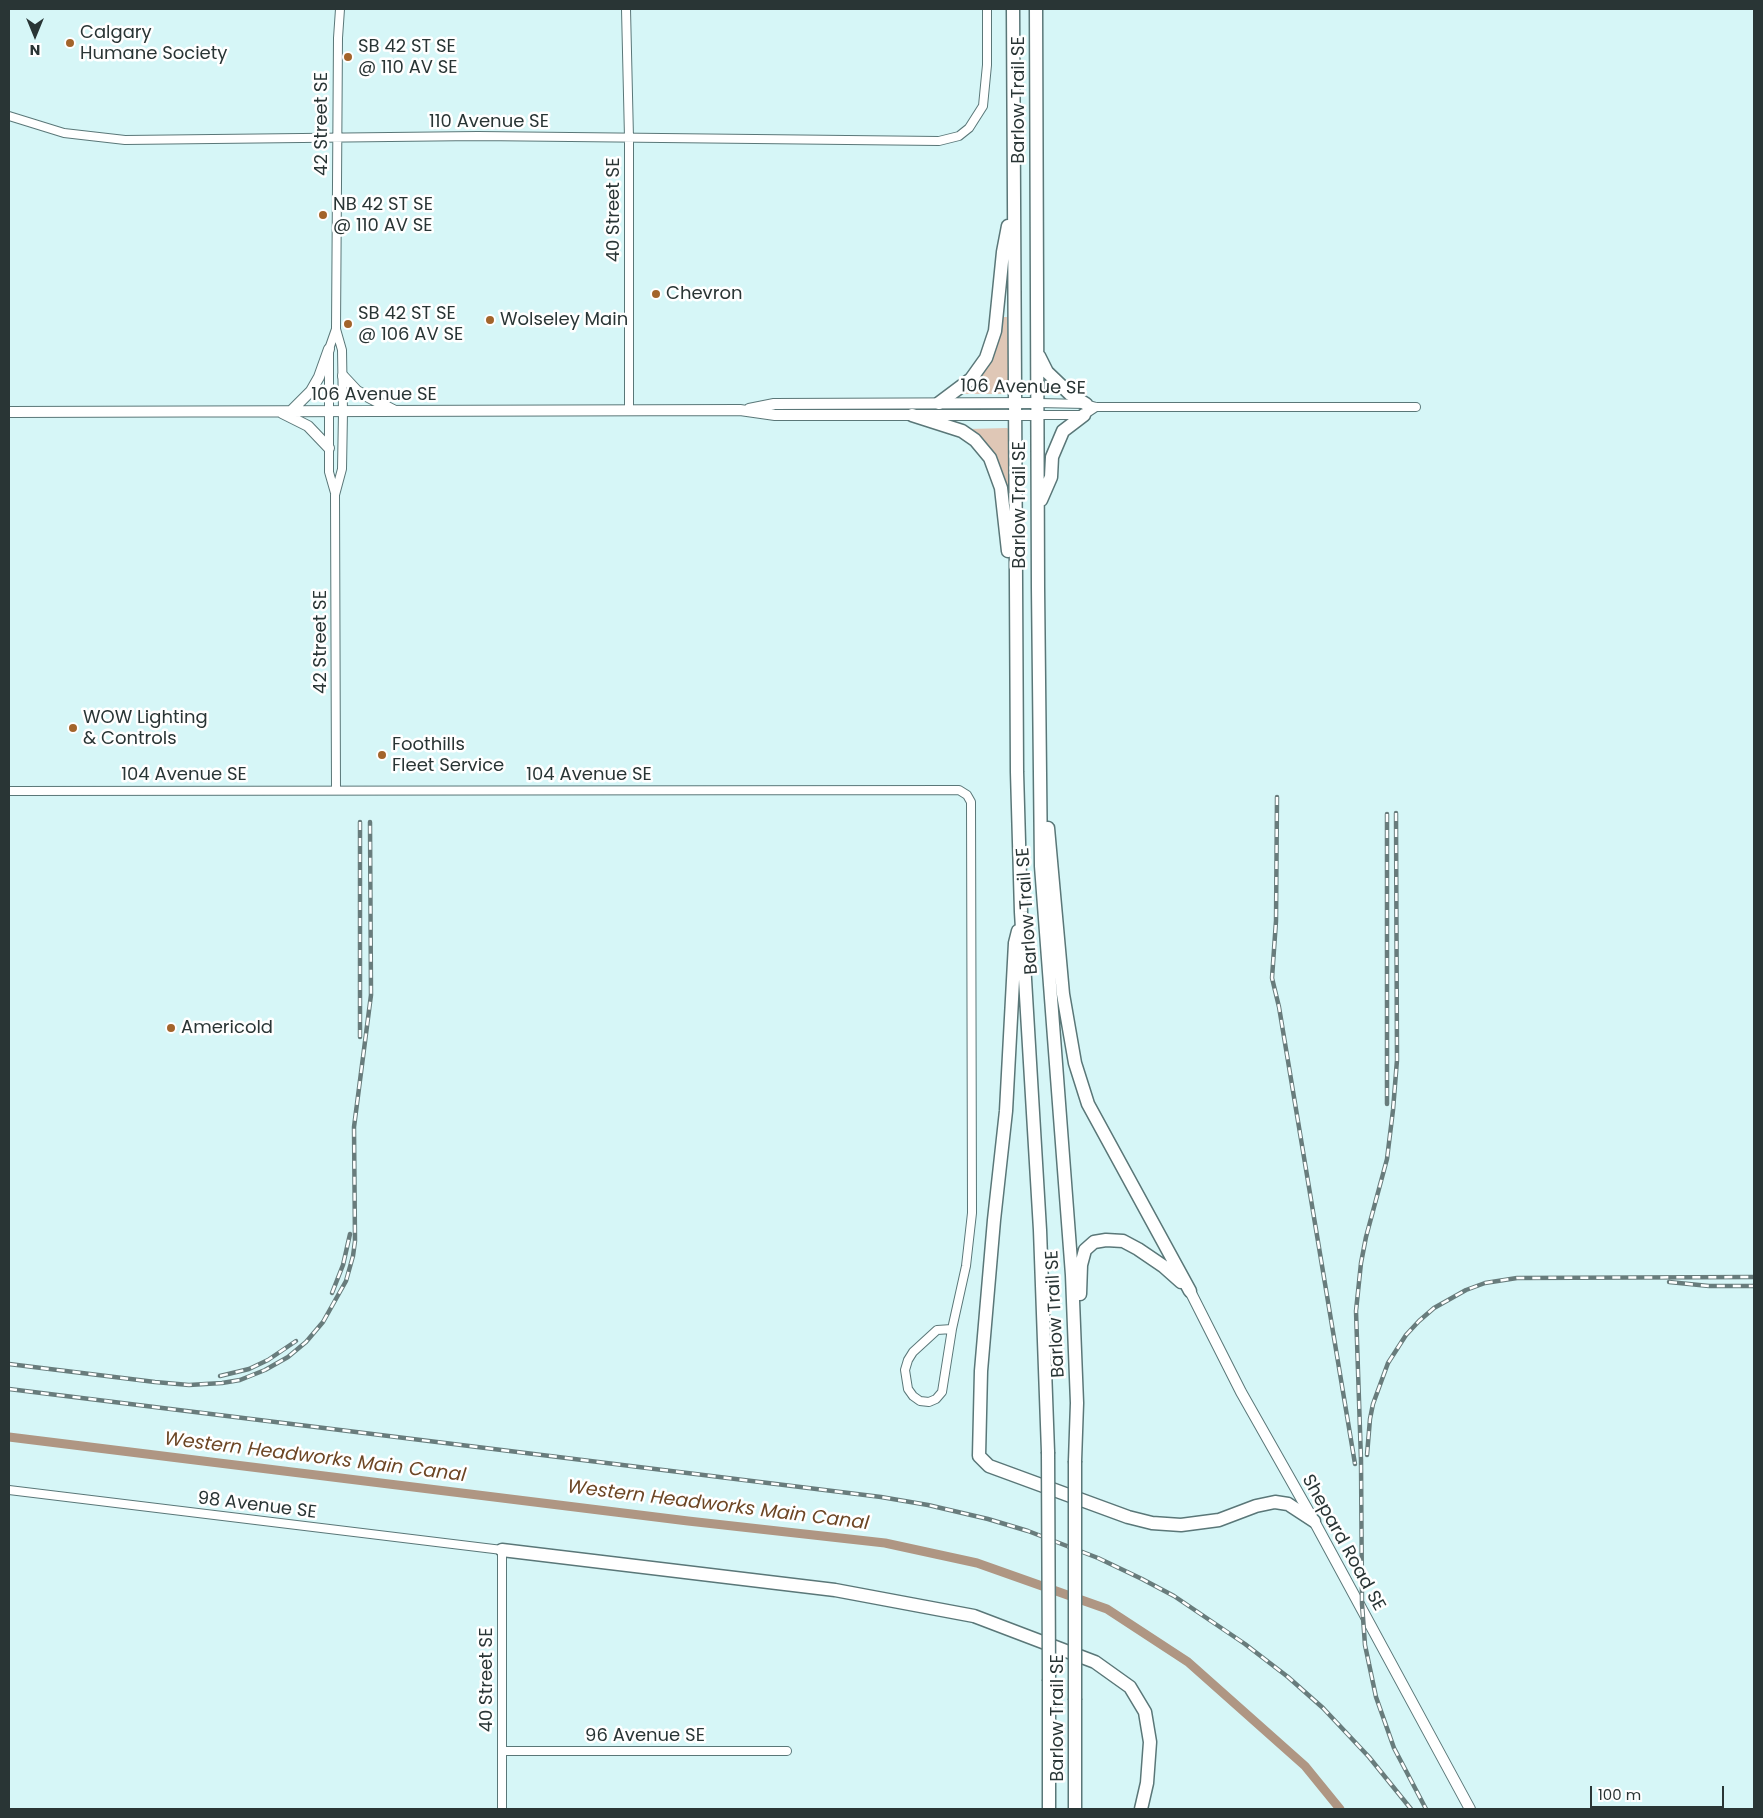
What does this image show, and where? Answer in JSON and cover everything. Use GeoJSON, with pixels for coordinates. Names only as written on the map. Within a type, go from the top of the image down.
{"type":"FeatureCollection","features":[{"type":"Feature","properties":{"kind":"main road","name":"Barlow Trail SE"},"geometry":{"type":"LineString","coordinates":[[1012,9],[1017,772],[1022,912],[1040,1230],[1048,1452],[1049,1809]]}},
{"type":"Feature","properties":{"kind":"main road","name":"Barlow Trail SE"},"geometry":{"type":"LineString","coordinates":[[1036,9],[1041,866],[1064,1154],[1076,1364],[1075,1809]]}},
{"type":"Feature","properties":{"kind":"main road"},"geometry":{"type":"LineString","coordinates":[[939,403],[971,379],[986,358],[994,331],[1003,252],[1013,199]]}},
{"type":"Feature","properties":{"kind":"main road"},"geometry":{"type":"LineString","coordinates":[[1038,354],[1047,372],[1089,409],[1064,431],[1052,457],[1051,477],[1038,507]]}},
{"type":"Feature","properties":{"kind":"main road"},"geometry":{"type":"LineString","coordinates":[[912,416],[962,431],[975,440],[990,458],[1001,488],[1016,618]]}},
{"type":"Feature","properties":{"kind":"main road"},"geometry":{"type":"LineString","coordinates":[[1040,752],[1045,779],[1063,994],[1074,1063],[1088,1104],[1190,1291]]}},
{"type":"Feature","properties":{"kind":"main road"},"geometry":{"type":"LineString","coordinates":[[1022,912],[1015,943],[1006,1111],[994,1220],[981,1371],[979,1456],[989,1466],[1128,1517],[1152,1523],[1181,1525],[1219,1520],[1256,1506],[1275,1502],[1288,1504],[1314,1520]]}},
{"type":"Feature","properties":{"kind":"main road"},"geometry":{"type":"LineString","coordinates":[[1076,1364],[1081,1347],[1081,1265],[1085,1250],[1094,1242],[1106,1240],[1123,1241],[1163,1266],[1190,1291]]}},
{"type":"Feature","properties":{"kind":"main road"},"geometry":{"type":"LineString","coordinates":[[502,1550],[835,1590],[974,1616],[1095,1662],[1130,1687],[1146,1712],[1150,1742],[1147,1783],[1141,1809]]}},
{"type":"Feature","properties":{"kind":"street","name":"42 Street SE"},"geometry":{"type":"LineString","coordinates":[[335,495],[342,469],[343,412],[342,350],[336,330],[338,38],[340,9]]}},
{"type":"Feature","properties":{"kind":"street","name":"40 Street SE"},"geometry":{"type":"LineString","coordinates":[[626,9],[629,410]]}},
{"type":"Feature","properties":{"kind":"street","name":"110 Avenue SE"},"geometry":{"type":"LineString","coordinates":[[9,116],[64,133],[125,140],[478,136],[939,141],[959,136],[969,128],[983,106],[987,65],[987,9]]}},
{"type":"Feature","properties":{"kind":"street","name":"42 Street SE"},"geometry":{"type":"LineString","coordinates":[[336,330],[329,348],[329,472],[335,495],[336,790]]}},
{"type":"Feature","properties":{"kind":"street"},"geometry":{"type":"LineString","coordinates":[[291,411],[311,391],[319,377],[329,348]]}},
{"type":"Feature","properties":{"kind":"street"},"geometry":{"type":"LineString","coordinates":[[343,376],[357,391],[396,411]]}},
{"type":"Feature","properties":{"kind":"street","name":"106 Avenue SE"},"geometry":{"type":"LineString","coordinates":[[740,410],[774,404],[939,403],[1038,409],[1089,409]]}},
{"type":"Feature","properties":{"kind":"street"},"geometry":{"type":"LineString","coordinates":[[1089,409],[1416,407]]}},
{"type":"Feature","properties":{"kind":"street","name":"106 Avenue SE"},"geometry":{"type":"LineString","coordinates":[[9,412],[740,410],[775,416],[912,416],[1014,408]]}},
{"type":"Feature","properties":{"kind":"street","name":"106 Avenue SE"},"geometry":{"type":"LineString","coordinates":[[1038,409],[1089,409]]}},
{"type":"Feature","properties":{"kind":"street"},"geometry":{"type":"LineString","coordinates":[[279,411],[308,426],[329,448]]}},
{"type":"Feature","properties":{"kind":"street","name":"104 Avenue SE"},"geometry":{"type":"LineString","coordinates":[[9,791],[959,790],[967,795],[971,802],[972,1213],[966,1266],[952,1329]]}},
{"type":"Feature","properties":{"kind":"street","name":"Shepard Road SE"},"geometry":{"type":"LineString","coordinates":[[1190,1291],[1241,1392],[1314,1520],[1470,1809]]}},
{"type":"Feature","properties":{"kind":"street"},"geometry":{"type":"LineString","coordinates":[[952,1329],[942,1392],[929,1402],[920,1401],[908,1389],[905,1370],[908,1360],[913,1352],[937,1330],[952,1329]]}},
{"type":"Feature","properties":{"kind":"street","name":"98 Avenue SE"},"geometry":{"type":"LineString","coordinates":[[9,1490],[502,1550]]}},
{"type":"Feature","properties":{"kind":"street","name":"40 Street SE"},"geometry":{"type":"LineString","coordinates":[[502,1550],[502,1809]]}},
{"type":"Feature","properties":{"kind":"street","name":"96 Avenue SE"},"geometry":{"type":"LineString","coordinates":[[502,1751],[788,1751]]}},
{"type":"Feature","properties":{"kind":"shaded area"},"geometry":{"type":"Polygon","coordinates":[[[1003,317],[1007,317],[1010,390],[1004,394],[964,394],[963,391],[994,354],[1003,317]]]}},
{"type":"Feature","properties":{"kind":"shaded area"},"geometry":{"type":"Polygon","coordinates":[[[1007,428],[1010,430],[1011,487],[1007,487],[993,451],[983,440],[967,429],[1007,428]]]}},
{"type":"Feature","properties":{"kind":"waterway","name":"Western Headworks Main Canal"},"geometry":{"type":"LineString","coordinates":[[9,1437],[688,1521],[885,1543],[977,1563],[1107,1609],[1188,1662],[1305,1766],[1340,1809]]}},
{"type":"Feature","properties":{"kind":"railway"},"geometry":{"type":"LineString","coordinates":[[1277,797],[1276,921],[1272,978],[1279,1007],[1355,1464]]}},
{"type":"Feature","properties":{"kind":"railway"},"geometry":{"type":"LineString","coordinates":[[1396,813],[1397,1060],[1393,1110],[1387,1159],[1361,1263],[1356,1311],[1361,1460],[1362,1604],[1365,1645],[1376,1697],[1394,1748],[1426,1809]]}},
{"type":"Feature","properties":{"kind":"railway"},"geometry":{"type":"LineString","coordinates":[[1387,814],[1387,981]]}},
{"type":"Feature","properties":{"kind":"railway"},"geometry":{"type":"LineString","coordinates":[[360,822],[360,1037]]}},
{"type":"Feature","properties":{"kind":"railway"},"geometry":{"type":"LineString","coordinates":[[9,1364],[155,1382],[189,1385],[222,1383],[240,1380],[265,1370],[288,1357],[306,1342],[323,1322],[346,1281],[355,1241],[354,1127],[371,995],[370,822]]}},
{"type":"Feature","properties":{"kind":"railway"},"geometry":{"type":"LineString","coordinates":[[1387,976],[1387,1104]]}},
{"type":"Feature","properties":{"kind":"railway"},"geometry":{"type":"LineString","coordinates":[[332,1293],[343,1265],[350,1234]]}},
{"type":"Feature","properties":{"kind":"railway"},"geometry":{"type":"LineString","coordinates":[[1367,1455],[1373,1404],[1388,1363],[1406,1335],[1419,1321],[1434,1308],[1466,1290],[1485,1283],[1517,1278],[1754,1277]]}},
{"type":"Feature","properties":{"kind":"railway"},"geometry":{"type":"LineString","coordinates":[[1669,1282],[1709,1286],[1754,1286]]}},
{"type":"Feature","properties":{"kind":"railway"},"geometry":{"type":"LineString","coordinates":[[220,1376],[249,1369],[268,1360],[296,1341]]}},
{"type":"Feature","properties":{"kind":"railway"},"geometry":{"type":"LineString","coordinates":[[9,1389],[881,1497],[928,1505],[988,1519],[1028,1531],[1098,1558],[1142,1579],[1174,1596],[1245,1644],[1288,1677],[1323,1708],[1369,1757],[1411,1809]]}},
{"type":"Feature","properties":{"kind":"place","name":"Calgary Humane Society"},"geometry":{"type":"Point","coordinates":[70,43]}},
{"type":"Feature","properties":{"kind":"place","name":"SB 42 ST SE @ 110 AV SE"},"geometry":{"type":"Point","coordinates":[348,57]}},
{"type":"Feature","properties":{"kind":"place","name":"NB 42 ST SE @ 110 AV SE"},"geometry":{"type":"Point","coordinates":[323,215]}},
{"type":"Feature","properties":{"kind":"place","name":"Chevron"},"geometry":{"type":"Point","coordinates":[656,294]}},
{"type":"Feature","properties":{"kind":"place","name":"Wolseley Main"},"geometry":{"type":"Point","coordinates":[490,320]}},
{"type":"Feature","properties":{"kind":"place","name":"SB 42 ST SE @ 106 AV SE"},"geometry":{"type":"Point","coordinates":[348,324]}},
{"type":"Feature","properties":{"kind":"place","name":"WOW Lighting & Controls"},"geometry":{"type":"Point","coordinates":[73,728]}},
{"type":"Feature","properties":{"kind":"place","name":"Foothills Fleet Service"},"geometry":{"type":"Point","coordinates":[382,755]}},
{"type":"Feature","properties":{"kind":"place","name":"Americold"},"geometry":{"type":"Point","coordinates":[171,1028]}}]}
